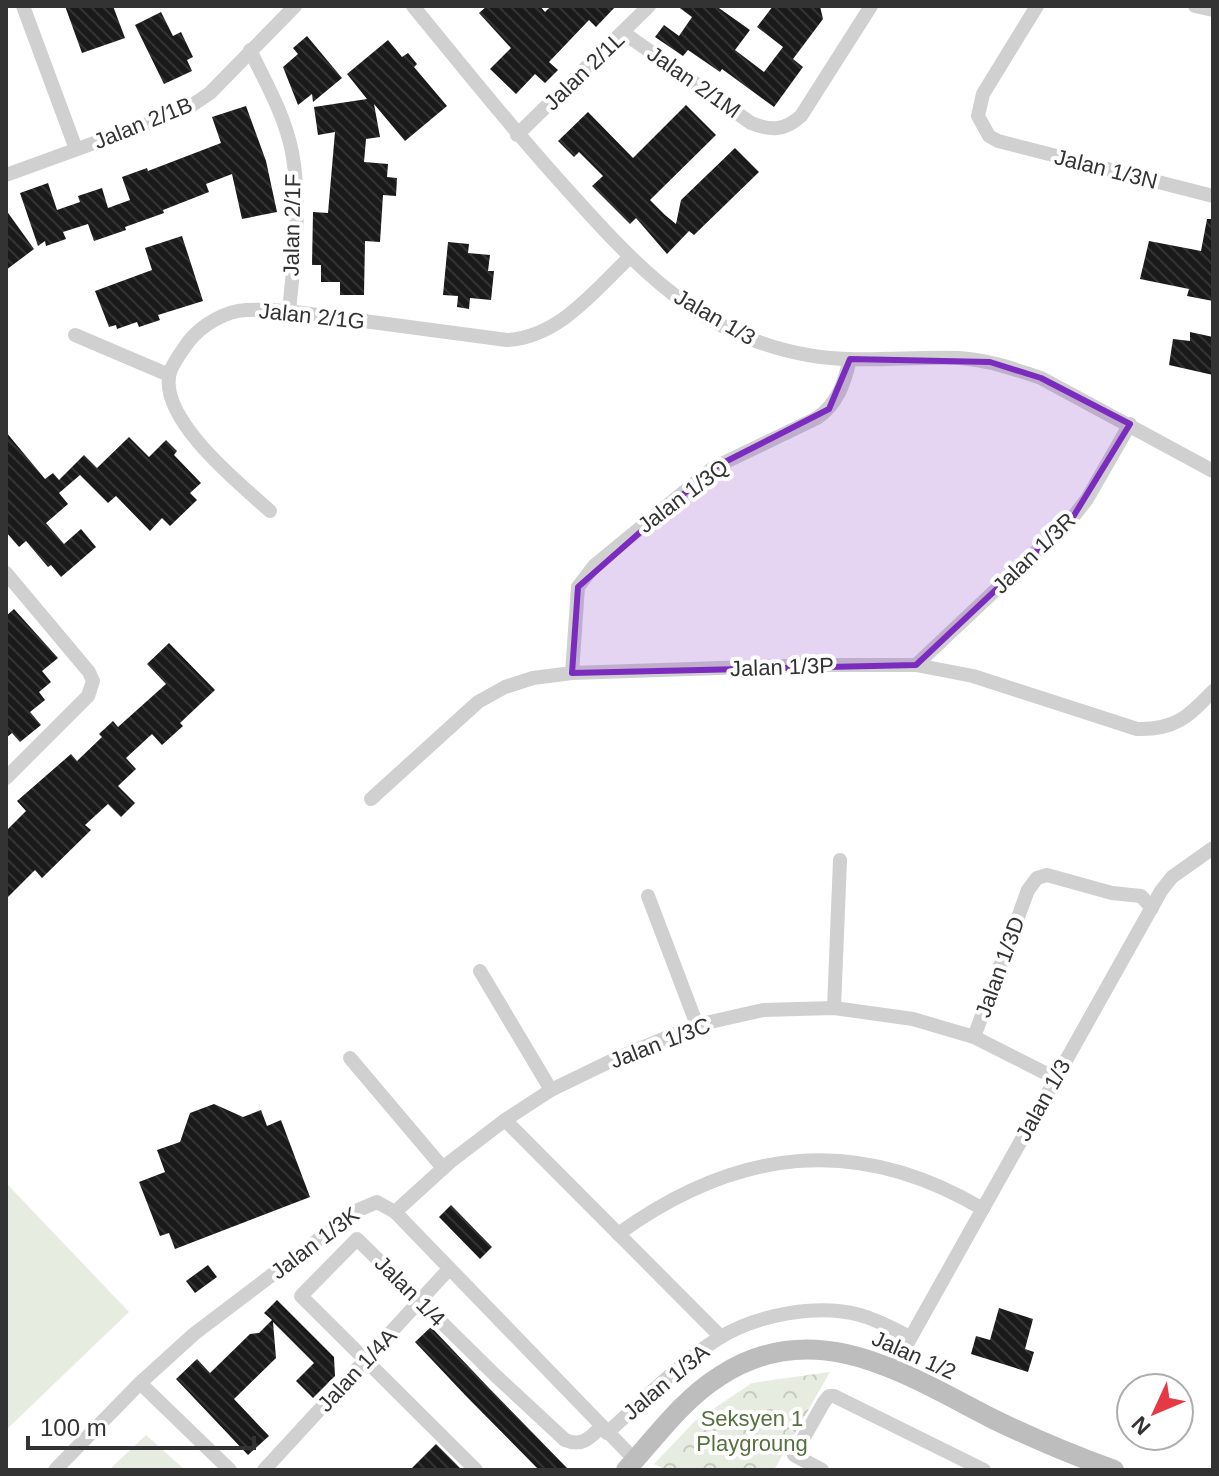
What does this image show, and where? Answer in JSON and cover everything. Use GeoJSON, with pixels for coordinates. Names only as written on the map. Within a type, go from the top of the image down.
{"type":"FeatureCollection","features":[{"type":"Feature","properties":{"kind":"street"},"geometry":{"type":"LineString","coordinates":[[23,6],[76,149]]}},
{"type":"Feature","properties":{"kind":"street","name":"Jalan 2/1B"},"geometry":{"type":"LineString","coordinates":[[6,175],[185,110],[210,93],[295,6]]}},
{"type":"Feature","properties":{"kind":"street","name":"Jalan 1/3"},"geometry":{"type":"LineString","coordinates":[[413,6],[517,135],[629,258],[698,312],[735,333],[771,347],[810,356],[850,359],[961,358],[990,362],[1041,378],[1213,471]]}},
{"type":"Feature","properties":{"kind":"street","name":"Jalan 2/1L"},"geometry":{"type":"LineString","coordinates":[[517,135],[649,6]]}},
{"type":"Feature","properties":{"kind":"street","name":"Jalan 2/1M"},"geometry":{"type":"LineString","coordinates":[[624,33],[751,123],[766,129],[779,129],[801,116],[871,6]]}},
{"type":"Feature","properties":{"kind":"street","name":"Jalan 1/3N"},"geometry":{"type":"LineString","coordinates":[[1037,6],[978,106],[978,116],[989,136],[998,141],[1213,196]]}},
{"type":"Feature","properties":{"kind":"street"},"geometry":{"type":"LineString","coordinates":[[1195,6],[1213,10]]}},
{"type":"Feature","properties":{"kind":"street","name":"Jalan 2/1F"},"geometry":{"type":"LineString","coordinates":[[250,50],[275,100],[292,151],[296,237],[289,311]]}},
{"type":"Feature","properties":{"kind":"street","name":"Jalan 2/1G"},"geometry":{"type":"LineString","coordinates":[[169,375],[178,355],[196,333],[219,317],[243,310],[289,311],[507,340],[523,339],[563,320],[629,258]]}},
{"type":"Feature","properties":{"kind":"street"},"geometry":{"type":"LineString","coordinates":[[75,335],[169,375],[172,398],[184,423],[200,445],[270,511]]}},
{"type":"Feature","properties":{"kind":"street","name":"Jalan 1/3Q"},"geometry":{"type":"LineString","coordinates":[[572,673],[578,587],[594,566],[713,468],[817,418],[829,409],[843,385],[850,359]]}},
{"type":"Feature","properties":{"kind":"street","name":"Jalan 1/3R"},"geometry":{"type":"LineString","coordinates":[[916,665],[1073,517],[1087,499],[1130,424]]}},
{"type":"Feature","properties":{"kind":"street"},"geometry":{"type":"LineString","coordinates":[[6,573],[89,672],[93,681],[88,696],[6,778]]}},
{"type":"Feature","properties":{"kind":"street","name":"Jalan 1/3P"},"geometry":{"type":"LineString","coordinates":[[371,799],[478,702],[505,687],[533,678],[572,673],[811,665],[916,665],[973,676],[1137,729],[1157,730],[1177,724],[1213,691]]}},
{"type":"Feature","properties":{"kind":"street","name":"Jalan 1/3"},"geometry":{"type":"LineString","coordinates":[[893,1369],[1152,908],[1172,877],[1213,848]]}},
{"type":"Feature","properties":{"kind":"street"},"geometry":{"type":"LineString","coordinates":[[834,1008],[840,860]]}},
{"type":"Feature","properties":{"kind":"street","name":"Jalan 1/3D"},"geometry":{"type":"LineString","coordinates":[[974,1037],[1034,881],[1047,875],[1112,893],[1141,896],[1152,908]]}},
{"type":"Feature","properties":{"kind":"street"},"geometry":{"type":"LineString","coordinates":[[648,896],[697,1025]]}},
{"type":"Feature","properties":{"kind":"street"},"geometry":{"type":"LineString","coordinates":[[480,971],[551,1090]]}},
{"type":"Feature","properties":{"kind":"street","name":"Jalan 1/3C"},"geometry":{"type":"LineString","coordinates":[[395,1212],[443,1168],[505,1120],[551,1090],[697,1025],[763,1010],[834,1008],[913,1019],[974,1037],[1055,1078]]}},
{"type":"Feature","properties":{"kind":"street"},"geometry":{"type":"LineString","coordinates":[[350,1058],[443,1168]]}},
{"type":"Feature","properties":{"kind":"street"},"geometry":{"type":"LineString","coordinates":[[505,1120],[721,1337]]}},
{"type":"Feature","properties":{"kind":"street"},"geometry":{"type":"LineString","coordinates":[[618,1234],[653,1209],[694,1187],[740,1171],[784,1162],[828,1160],[873,1165],[911,1174],[949,1189],[983,1209]]}},
{"type":"Feature","properties":{"kind":"street","name":"Jalan 1/3K"},"geometry":{"type":"LineString","coordinates":[[55,1470],[140,1383],[194,1334],[356,1211],[377,1202],[395,1212],[604,1430],[630,1465]]}},
{"type":"Feature","properties":{"kind":"street","name":"Jalan 1/4"},"geometry":{"type":"LineString","coordinates":[[476,1470],[301,1296],[357,1239],[565,1440],[578,1444],[604,1430]]}},
{"type":"Feature","properties":{"kind":"street","name":"Jalan 1/4A"},"geometry":{"type":"LineString","coordinates":[[264,1470],[449,1269]]}},
{"type":"Feature","properties":{"kind":"street","name":"Jalan 1/3A"},"geometry":{"type":"LineString","coordinates":[[604,1430],[721,1337],[782,1316],[808,1311],[834,1311],[870,1318],[910,1337]]}},
{"type":"Feature","properties":{"kind":"street","name":"Jalan 1/2"},"geometry":{"type":"LineString","coordinates":[[630,1465],[694,1396],[718,1377],[755,1359],[796,1350],[840,1351],[875,1360],[1069,1462],[1114,1470]]}},
{"type":"Feature","properties":{"kind":"street"},"geometry":{"type":"LineString","coordinates":[[140,1383],[230,1470]]}},
{"type":"Feature","properties":{"kind":"street"},"geometry":{"type":"LineString","coordinates":[[822,1470],[794,1455],[829,1396],[984,1470]]}},
{"type":"Feature","properties":{"kind":"highlighted area"},"geometry":{"type":"Polygon","coordinates":[[[850,359],[990,362],[1041,378],[1130,424],[1073,517],[916,665],[572,673],[578,587],[713,468],[829,409],[850,359]]]}},
{"type":"Feature","properties":{"kind":"green space"},"geometry":{"type":"Polygon","coordinates":[[[6,1183],[129,1312],[8,1428],[6,1426],[6,1183]]]}},
{"type":"Feature","properties":{"kind":"green space","name":"Seksyen 1 Playgroung"},"geometry":{"type":"Polygon","coordinates":[[[830,1372],[774,1470],[667,1470],[654,1464],[695,1421],[752,1383],[830,1372]]]}},
{"type":"Feature","properties":{"kind":"green space"},"geometry":{"type":"Polygon","coordinates":[[[146,1435],[185,1470],[109,1470],[146,1435]]]}},
{"type":"Feature","properties":{"kind":"building"},"geometry":{"type":"Polygon","coordinates":[[[65,6],[113,6],[125,38],[82,53],[65,6]]]}},
{"type":"Feature","properties":{"kind":"building"},"geometry":{"type":"Polygon","coordinates":[[[487,6],[540,6],[545,12],[551,6],[616,6],[596,27],[589,20],[549,62],[558,70],[545,83],[535,74],[516,94],[490,69],[511,48],[479,13],[487,6]]]}},
{"type":"Feature","properties":{"kind":"building"},"geometry":{"type":"Polygon","coordinates":[[[677,6],[716,6],[750,30],[735,50],[764,72],[783,47],[757,27],[773,6],[820,6],[823,19],[793,59],[803,67],[774,107],[722,69],[720,72],[688,50],[683,56],[655,37],[664,25],[679,36],[692,17],[677,6]]]}},
{"type":"Feature","properties":{"kind":"building"},"geometry":{"type":"Polygon","coordinates":[[[161,12],[173,36],[181,32],[193,57],[187,60],[192,71],[164,84],[135,25],[161,12]]]}},
{"type":"Feature","properties":{"kind":"building"},"geometry":{"type":"Polygon","coordinates":[[[307,36],[342,78],[313,102],[312,94],[298,105],[283,67],[298,54],[293,48],[307,36]]]}},
{"type":"Feature","properties":{"kind":"building"},"geometry":{"type":"Polygon","coordinates":[[[388,40],[402,57],[408,53],[417,64],[414,67],[447,106],[405,141],[374,104],[380,137],[366,139],[364,162],[388,164],[387,177],[397,178],[396,196],[383,195],[380,242],[365,241],[364,295],[340,295],[340,282],[321,282],[321,265],[312,265],[313,212],[328,213],[335,132],[318,135],[314,107],[367,99],[347,74],[388,40]]]}},
{"type":"Feature","properties":{"kind":"building"},"geometry":{"type":"Polygon","coordinates":[[[686,105],[716,135],[650,200],[665,215],[676,224],[681,200],[735,148],[759,172],[694,235],[689,231],[667,254],[636,218],[630,224],[592,186],[603,176],[579,152],[574,157],[558,141],[588,112],[633,158],[686,105]]]}},
{"type":"Feature","properties":{"kind":"building"},"geometry":{"type":"Polygon","coordinates":[[[246,106],[266,161],[277,212],[242,219],[232,174],[206,184],[209,192],[125,227],[126,230],[94,241],[88,224],[63,232],[66,239],[46,246],[45,241],[38,246],[20,193],[48,183],[57,210],[80,202],[78,196],[102,188],[108,208],[130,200],[122,177],[147,168],[148,171],[221,143],[212,117],[246,106]]]}},
{"type":"Feature","properties":{"kind":"building"},"geometry":{"type":"Polygon","coordinates":[[[6,210],[34,249],[6,270],[6,210]]]}},
{"type":"Feature","properties":{"kind":"building"},"geometry":{"type":"Polygon","coordinates":[[[1207,219],[1213,219],[1213,301],[1187,296],[1189,289],[1140,279],[1149,241],[1201,251],[1207,219]]]}},
{"type":"Feature","properties":{"kind":"building"},"geometry":{"type":"Polygon","coordinates":[[[182,236],[203,301],[158,315],[160,320],[139,327],[137,322],[117,329],[116,325],[109,327],[95,291],[152,270],[145,248],[182,236]]]}},
{"type":"Feature","properties":{"kind":"building"},"geometry":{"type":"Polygon","coordinates":[[[448,242],[469,244],[468,253],[490,255],[488,271],[494,271],[491,300],[470,298],[469,309],[457,307],[458,296],[443,295],[448,242]]]}},
{"type":"Feature","properties":{"kind":"building"},"geometry":{"type":"Polygon","coordinates":[[[1190,332],[1213,337],[1213,375],[1169,365],[1173,339],[1190,341],[1190,332]]]}},
{"type":"Feature","properties":{"kind":"building"},"geometry":{"type":"Polygon","coordinates":[[[6,432],[45,479],[53,473],[59,480],[84,455],[97,468],[129,437],[149,457],[166,440],[177,451],[174,455],[201,483],[190,493],[197,500],[170,526],[162,518],[150,531],[116,496],[108,503],[80,475],[59,493],[68,504],[46,523],[64,544],[81,529],[96,547],[61,577],[26,541],[19,547],[6,532],[6,432]]]}},
{"type":"Feature","properties":{"kind":"building"},"geometry":{"type":"Polygon","coordinates":[[[14,609],[58,658],[42,671],[51,682],[39,692],[45,700],[30,712],[41,725],[20,742],[12,733],[6,738],[6,616],[14,609]]]}},
{"type":"Feature","properties":{"kind":"building"},"geometry":{"type":"Polygon","coordinates":[[[169,643],[215,690],[162,745],[152,734],[126,758],[136,769],[118,786],[135,803],[121,817],[108,804],[85,825],[91,830],[42,878],[35,870],[6,899],[6,831],[26,811],[17,801],[71,754],[77,761],[102,737],[99,734],[113,721],[118,727],[166,684],[147,664],[169,643]]]}},
{"type":"Feature","properties":{"kind":"building"},"geometry":{"type":"Polygon","coordinates":[[[214,1104],[243,1117],[261,1110],[267,1126],[281,1120],[310,1197],[175,1249],[169,1233],[160,1236],[139,1182],[165,1172],[157,1150],[180,1142],[190,1113],[214,1104]]]}},
{"type":"Feature","properties":{"kind":"building"},"geometry":{"type":"Polygon","coordinates":[[[451,1205],[492,1247],[480,1259],[439,1217],[451,1205]]]}},
{"type":"Feature","properties":{"kind":"building"},"geometry":{"type":"Polygon","coordinates":[[[208,1265],[217,1277],[195,1293],[186,1281],[208,1265]]]}},
{"type":"Feature","properties":{"kind":"building"},"geometry":{"type":"Polygon","coordinates":[[[277,1300],[334,1357],[335,1376],[313,1398],[296,1381],[314,1363],[273,1322],[276,1358],[234,1399],[269,1436],[248,1455],[176,1379],[197,1359],[210,1373],[250,1334],[259,1333],[272,1320],[264,1313],[277,1300]]]}},
{"type":"Feature","properties":{"kind":"building"},"geometry":{"type":"Polygon","coordinates":[[[999,1308],[1033,1319],[1025,1349],[1034,1352],[1028,1372],[971,1354],[976,1336],[990,1340],[999,1308]]]}},
{"type":"Feature","properties":{"kind":"building"},"geometry":{"type":"Polygon","coordinates":[[[431,1327],[569,1470],[539,1470],[466,1396],[415,1342],[431,1327]]]}},
{"type":"Feature","properties":{"kind":"building"},"geometry":{"type":"Polygon","coordinates":[[[436,1444],[462,1470],[410,1470],[436,1444]]]}}]}
